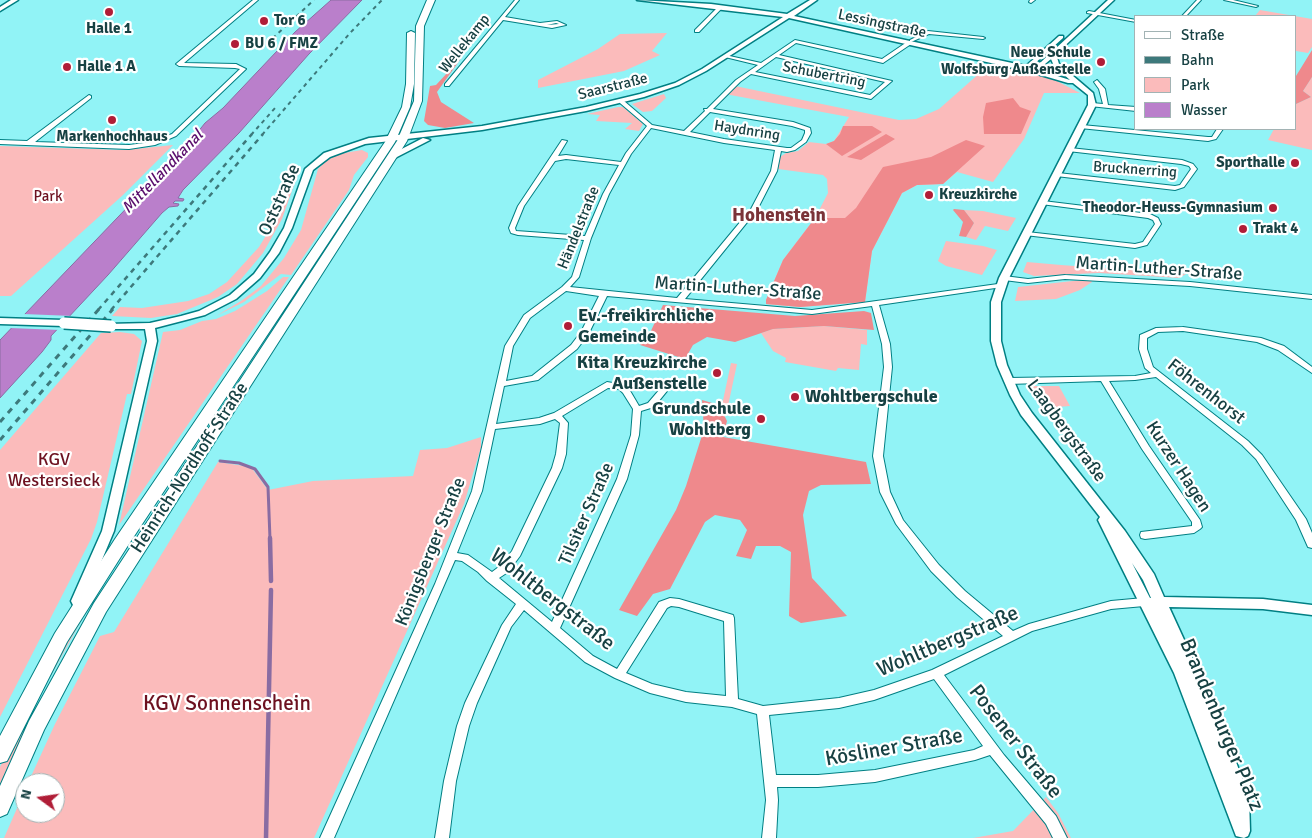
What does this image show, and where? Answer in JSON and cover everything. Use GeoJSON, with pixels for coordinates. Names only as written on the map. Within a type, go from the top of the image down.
{"type":"FeatureCollection","features":[{"type":"Feature","properties":{"kind":"main road","name":"Heinrich-Nordhoff-Straße"},"geometry":{"type":"LineString","coordinates":[[386,157],[409,91],[414,16],[422,0]]}},
{"type":"Feature","properties":{"kind":"main road","name":"Heinrich-Nordhoff-Straße"},"geometry":{"type":"LineString","coordinates":[[0,755],[65,632],[127,550],[386,157],[403,139],[411,123],[420,88],[420,26],[431,0]]}},
{"type":"Feature","properties":{"kind":"main road","name":"Heinrich-Nordhoff-Straße"},"geometry":{"type":"LineString","coordinates":[[0,808],[36,727],[127,550]]}},
{"type":"Feature","properties":{"kind":"street"},"geometry":{"type":"LineString","coordinates":[[0,9],[15,0]]}},
{"type":"Feature","properties":{"kind":"street"},"geometry":{"type":"LineString","coordinates":[[0,142],[129,147],[159,142],[174,135],[243,69],[236,66],[179,64],[256,0]]}},
{"type":"Feature","properties":{"kind":"street","name":"Wellekamp"},"geometry":{"type":"LineString","coordinates":[[447,85],[517,0]]}},
{"type":"Feature","properties":{"kind":"street","name":"Lessingstraße"},"geometry":{"type":"LineString","coordinates":[[640,0],[671,1],[792,16]]}},
{"type":"Feature","properties":{"kind":"street","name":"Lessingstraße"},"geometry":{"type":"LineString","coordinates":[[679,0],[792,16],[1031,67]]}},
{"type":"Feature","properties":{"kind":"street"},"geometry":{"type":"LineString","coordinates":[[792,16],[814,0]]}},
{"type":"Feature","properties":{"kind":"street"},"geometry":{"type":"LineString","coordinates":[[792,16],[822,0]]}},
{"type":"Feature","properties":{"kind":"street"},"geometry":{"type":"LineString","coordinates":[[1031,67],[1053,54],[1104,0]]}},
{"type":"Feature","properties":{"kind":"street"},"geometry":{"type":"LineString","coordinates":[[1031,67],[1092,13],[1111,0]]}},
{"type":"Feature","properties":{"kind":"street"},"geometry":{"type":"LineString","coordinates":[[1185,15],[1199,0]]}},
{"type":"Feature","properties":{"kind":"street"},"geometry":{"type":"LineString","coordinates":[[1226,0],[1256,6]]}},
{"type":"Feature","properties":{"kind":"street"},"geometry":{"type":"LineString","coordinates":[[697,31],[721,7]]}},
{"type":"Feature","properties":{"kind":"street"},"geometry":{"type":"LineString","coordinates":[[1092,13],[1134,21]]}},
{"type":"Feature","properties":{"kind":"street","name":"Saarstraße"},"geometry":{"type":"LineString","coordinates":[[403,139],[622,102],[677,84],[792,16]]}},
{"type":"Feature","properties":{"kind":"street","name":"Wellekamp"},"geometry":{"type":"LineString","coordinates":[[502,18],[542,24]]}},
{"type":"Feature","properties":{"kind":"street","name":"Lessingstraße"},"geometry":{"type":"LineString","coordinates":[[911,42],[928,32],[984,38]]}},
{"type":"Feature","properties":{"kind":"street"},"geometry":{"type":"LineString","coordinates":[[774,55],[795,41],[883,61],[911,42]]}},
{"type":"Feature","properties":{"kind":"street"},"geometry":{"type":"LineString","coordinates":[[1053,54],[1056,64],[1091,94],[1092,103]]}},
{"type":"Feature","properties":{"kind":"street","name":"Schubertring"},"geometry":{"type":"LineString","coordinates":[[774,55],[889,80],[871,97],[749,72],[774,55]]}},
{"type":"Feature","properties":{"kind":"street","name":"Schubertring"},"geometry":{"type":"LineString","coordinates":[[727,56],[760,64]]}},
{"type":"Feature","properties":{"kind":"street"},"geometry":{"type":"LineString","coordinates":[[1031,67],[1060,75],[1082,86]]}},
{"type":"Feature","properties":{"kind":"street"},"geometry":{"type":"LineString","coordinates":[[1031,67],[1070,82],[1092,103],[1106,107],[1134,109]]}},
{"type":"Feature","properties":{"kind":"street","name":"Haydnring"},"geometry":{"type":"LineString","coordinates":[[686,133],[706,110],[749,72]]}},
{"type":"Feature","properties":{"kind":"street"},"geometry":{"type":"LineString","coordinates":[[1097,82],[1102,89],[1106,107]]}},
{"type":"Feature","properties":{"kind":"street"},"geometry":{"type":"LineString","coordinates":[[29,143],[89,97]]}},
{"type":"Feature","properties":{"kind":"street","name":"Haydnring"},"geometry":{"type":"LineString","coordinates":[[622,102],[650,126],[778,150],[793,149],[804,141],[808,129],[706,110]]}},
{"type":"Feature","properties":{"kind":"street","name":"Laagbergstraße"},"geometry":{"type":"LineString","coordinates":[[1092,103],[1082,127],[1003,282],[998,296],[995,322],[996,342],[1015,395],[1035,426],[1097,505],[1146,573],[1160,601]]}},
{"type":"Feature","properties":{"kind":"street"},"geometry":{"type":"LineString","coordinates":[[411,123],[421,131],[445,133]]}},
{"type":"Feature","properties":{"kind":"street"},"geometry":{"type":"LineString","coordinates":[[363,143],[387,133],[399,124]]}},
{"type":"Feature","properties":{"kind":"street","name":"Händelstraße"},"geometry":{"type":"LineString","coordinates":[[564,288],[578,272],[588,238],[606,194],[622,164],[650,126]]}},
{"type":"Feature","properties":{"kind":"street"},"geometry":{"type":"LineString","coordinates":[[1082,127],[1208,139],[1214,138],[1219,130]]}},
{"type":"Feature","properties":{"kind":"street","name":"Saarstraße"},"geometry":{"type":"LineString","coordinates":[[386,157],[445,133]]}},
{"type":"Feature","properties":{"kind":"street","name":"Saarstraße"},"geometry":{"type":"LineString","coordinates":[[403,139],[430,138]]}},
{"type":"Feature","properties":{"kind":"street"},"geometry":{"type":"LineString","coordinates":[[363,143],[403,139]]}},
{"type":"Feature","properties":{"kind":"street"},"geometry":{"type":"LineString","coordinates":[[564,142],[521,206],[512,228],[513,232],[518,233],[588,238]]}},
{"type":"Feature","properties":{"kind":"street"},"geometry":{"type":"LineString","coordinates":[[363,143],[378,150],[386,157]]}},
{"type":"Feature","properties":{"kind":"street","name":"Oststraße"},"geometry":{"type":"LineString","coordinates":[[4,321],[150,326],[202,313],[233,297],[248,285],[267,265],[288,228],[309,169],[327,155],[363,143]]}},
{"type":"Feature","properties":{"kind":"street"},"geometry":{"type":"LineString","coordinates":[[679,301],[754,210],[774,171],[778,150]]}},
{"type":"Feature","properties":{"kind":"street","name":"Brucknerring"},"geometry":{"type":"LineString","coordinates":[[1058,175],[1175,188],[1182,186],[1194,169],[1191,164],[1182,162],[1070,150]]}},
{"type":"Feature","properties":{"kind":"street"},"geometry":{"type":"LineString","coordinates":[[553,159],[566,157],[622,164]]}},
{"type":"Feature","properties":{"kind":"street"},"geometry":{"type":"LineString","coordinates":[[1027,234],[1135,246],[1146,244],[1158,224],[1156,219],[1150,216],[1043,203]]}},
{"type":"Feature","properties":{"kind":"street","name":"Martin-Luther-Straße"},"geometry":{"type":"LineString","coordinates":[[564,288],[604,294],[812,312],[968,291],[1003,282],[1064,277],[1190,284],[1312,297]]}},
{"type":"Feature","properties":{"kind":"street","name":"Königsberger Straße"},"geometry":{"type":"LineString","coordinates":[[327,838],[451,556],[477,491],[509,346],[522,323],[534,310],[564,288]]}},
{"type":"Feature","properties":{"kind":"street","name":"Martin-Luther-Straße"},"geometry":{"type":"LineString","coordinates":[[968,291],[998,296]]}},
{"type":"Feature","properties":{"kind":"street"},"geometry":{"type":"LineString","coordinates":[[501,384],[535,378],[574,347],[585,333],[604,294]]}},
{"type":"Feature","properties":{"kind":"street"},"geometry":{"type":"LineString","coordinates":[[875,304],[882,324],[887,360],[878,456],[885,492],[899,522],[930,561],[961,594],[1011,636]]}},
{"type":"Feature","properties":{"kind":"street"},"geometry":{"type":"LineString","coordinates":[[65,632],[108,531],[152,341],[150,326]]}},
{"type":"Feature","properties":{"kind":"street","name":"Föhrenhorst"},"geometry":{"type":"LineString","coordinates":[[1312,371],[1281,348],[1264,341],[1202,331],[1167,329],[1146,333],[1142,337],[1147,363],[1156,375],[1230,431],[1259,457],[1301,518],[1312,544]]}},
{"type":"Feature","properties":{"kind":"street"},"geometry":{"type":"LineString","coordinates":[[1009,381],[1104,379],[1156,375]]}},
{"type":"Feature","properties":{"kind":"street","name":"Kurzer Hagen"},"geometry":{"type":"LineString","coordinates":[[1104,379],[1145,448],[1198,522],[1197,527],[1194,529],[1145,535]]}},
{"type":"Feature","properties":{"kind":"street"},"geometry":{"type":"LineString","coordinates":[[491,427],[540,421],[557,414],[607,385],[621,387],[626,391],[636,409],[651,405],[663,392]]}},
{"type":"Feature","properties":{"kind":"street","name":"Tilsiter Straße"},"geometry":{"type":"LineString","coordinates":[[554,628],[622,479],[635,435],[636,409]]}},
{"type":"Feature","properties":{"kind":"street"},"geometry":{"type":"LineString","coordinates":[[492,578],[504,569],[516,553],[558,468],[562,454],[564,423],[557,414]]}},
{"type":"Feature","properties":{"kind":"street","name":"Laagbergstraße"},"geometry":{"type":"LineString","coordinates":[[1097,505],[1144,602]]}},
{"type":"Feature","properties":{"kind":"street"},"geometry":{"type":"LineString","coordinates":[[108,531],[111,538],[127,550]]}},
{"type":"Feature","properties":{"kind":"street","name":"Wohltbergstraße"},"geometry":{"type":"LineString","coordinates":[[451,556],[464,558],[554,628],[589,660],[619,675],[650,688],[686,697],[732,702],[763,711],[839,703],[874,695],[936,673],[1029,628],[1112,605],[1144,602]]}},
{"type":"Feature","properties":{"kind":"street","name":"Brandenburger Platz"},"geometry":{"type":"LineString","coordinates":[[1160,601],[1211,716],[1238,789],[1241,798],[1244,835]]}},
{"type":"Feature","properties":{"kind":"street"},"geometry":{"type":"LineString","coordinates":[[619,675],[663,605],[670,602],[679,603],[729,618],[732,702]]}},
{"type":"Feature","properties":{"kind":"street"},"geometry":{"type":"LineString","coordinates":[[1144,602],[1263,604],[1312,610]]}},
{"type":"Feature","properties":{"kind":"street","name":"Brandenburger Platz"},"geometry":{"type":"LineString","coordinates":[[1144,602],[1181,673],[1244,835]]}},
{"type":"Feature","properties":{"kind":"street"},"geometry":{"type":"LineString","coordinates":[[442,838],[450,782],[463,726],[471,704],[508,625],[522,604]]}},
{"type":"Feature","properties":{"kind":"street","name":"Posener Straße"},"geometry":{"type":"LineString","coordinates":[[936,673],[992,748],[1051,820],[1060,838]]}},
{"type":"Feature","properties":{"kind":"street"},"geometry":{"type":"LineString","coordinates":[[763,711],[772,800],[769,838]]}},
{"type":"Feature","properties":{"kind":"street","name":"Kösliner Straße"},"geometry":{"type":"LineString","coordinates":[[770,781],[818,781],[875,776],[975,755],[992,748]]}},
{"type":"Feature","properties":{"kind":"green space"},"geometry":{"type":"Polygon","coordinates":[[[1260,10],[1289,15],[1256,15],[1260,10]]]}},
{"type":"Feature","properties":{"kind":"green space"},"geometry":{"type":"Polygon","coordinates":[[[1297,16],[1312,19],[1312,47],[1308,53],[1297,51],[1297,16]]]}},
{"type":"Feature","properties":{"kind":"green space"},"geometry":{"type":"Polygon","coordinates":[[[667,33],[652,51],[660,55],[624,71],[538,88],[538,80],[598,49],[620,34],[667,33]]]}},
{"type":"Feature","properties":{"kind":"green space"},"geometry":{"type":"Polygon","coordinates":[[[990,64],[1049,77],[1080,93],[1044,93],[1024,139],[993,182],[957,172],[943,184],[917,185],[902,193],[872,251],[865,302],[800,307],[766,304],[783,260],[815,218],[828,193],[827,179],[823,175],[778,169],[780,157],[786,153],[798,151],[809,142],[826,144],[834,141],[849,117],[725,94],[735,86],[899,120],[916,119],[939,109],[990,64]]]}},
{"type":"Feature","properties":{"kind":"green space"},"geometry":{"type":"Polygon","coordinates":[[[1312,77],[1312,150],[1268,140],[1273,130],[1297,130],[1297,104],[1311,97],[1303,91],[1312,77]]]}},
{"type":"Feature","properties":{"kind":"green space"},"geometry":{"type":"Polygon","coordinates":[[[664,94],[666,98],[652,111],[643,112],[632,104],[664,94]]]}},
{"type":"Feature","properties":{"kind":"green space"},"geometry":{"type":"Polygon","coordinates":[[[623,107],[643,124],[639,131],[625,129],[632,123],[596,121],[600,115],[587,114],[623,107]]]}},
{"type":"Feature","properties":{"kind":"green space","name":"Park"},"geometry":{"type":"Polygon","coordinates":[[[173,145],[123,195],[11,296],[0,296],[0,146],[125,150],[173,145]]]}},
{"type":"Feature","properties":{"kind":"green space"},"geometry":{"type":"Polygon","coordinates":[[[362,150],[368,153],[368,157],[354,175],[349,190],[291,275],[281,274],[244,302],[216,316],[261,286],[284,258],[301,230],[318,169],[326,161],[338,154],[362,150]]]}},
{"type":"Feature","properties":{"kind":"green space"},"geometry":{"type":"Polygon","coordinates":[[[296,168],[300,168],[282,219],[263,253],[237,284],[218,297],[177,314],[151,318],[112,316],[120,307],[142,308],[188,301],[209,294],[227,282],[259,247],[276,219],[291,176],[296,168]]]}},
{"type":"Feature","properties":{"kind":"green space"},"geometry":{"type":"Polygon","coordinates":[[[964,210],[983,211],[1016,218],[1008,231],[985,226],[976,240],[966,237],[974,223],[964,210]]]}},
{"type":"Feature","properties":{"kind":"green space"},"geometry":{"type":"Polygon","coordinates":[[[946,241],[983,246],[997,250],[982,275],[946,266],[938,261],[946,241]]]}},
{"type":"Feature","properties":{"kind":"green space"},"geometry":{"type":"Polygon","coordinates":[[[1027,262],[1186,274],[1179,278],[1099,273],[1034,276],[1023,272],[1027,262]]]}},
{"type":"Feature","properties":{"kind":"green space"},"geometry":{"type":"Polygon","coordinates":[[[283,277],[289,277],[119,525],[163,332],[180,330],[235,311],[267,291],[283,277]]]}},
{"type":"Feature","properties":{"kind":"green space"},"geometry":{"type":"Polygon","coordinates":[[[1091,279],[1092,282],[1080,290],[1056,299],[1015,301],[1018,287],[1091,279]]]}},
{"type":"Feature","properties":{"kind":"green space"},"geometry":{"type":"Polygon","coordinates":[[[824,326],[867,330],[867,345],[861,344],[859,370],[838,368],[836,371],[785,362],[786,358],[773,351],[761,333],[773,329],[824,326]]]}},
{"type":"Feature","properties":{"kind":"green space","name":"KGV Westersieck"},"geometry":{"type":"Polygon","coordinates":[[[120,332],[134,334],[142,341],[131,394],[127,394],[97,522],[91,539],[0,717],[0,450],[101,333],[120,332]]]}},
{"type":"Feature","properties":{"kind":"green space"},"geometry":{"type":"Polygon","coordinates":[[[731,363],[737,364],[728,406],[722,405],[731,363]]]}},
{"type":"Feature","properties":{"kind":"green space"},"geometry":{"type":"Polygon","coordinates":[[[1031,386],[1059,386],[1070,406],[1045,408],[1031,386]]]}},
{"type":"Feature","properties":{"kind":"green space","name":"KGV Sonnenschein"},"geometry":{"type":"Polygon","coordinates":[[[481,437],[481,447],[464,504],[314,838],[4,838],[15,813],[15,823],[65,823],[65,773],[33,773],[55,724],[100,636],[114,632],[218,462],[251,467],[268,490],[313,481],[413,476],[420,450],[447,448],[481,437]]]}},
{"type":"Feature","properties":{"kind":"green space"},"geometry":{"type":"Polygon","coordinates":[[[91,603],[29,715],[23,739],[0,791],[0,767],[25,715],[53,662],[91,603]]]}},
{"type":"Feature","properties":{"kind":"green space"},"geometry":{"type":"Polygon","coordinates":[[[1046,797],[1058,813],[1071,838],[973,838],[1013,831],[1046,797]]]}},
{"type":"Feature","properties":{"kind":"shaded area"},"geometry":{"type":"Polygon","coordinates":[[[1312,50],[1312,77],[1303,91],[1311,97],[1297,104],[1297,74],[1312,50]]]}},
{"type":"Feature","properties":{"kind":"shaded area"},"geometry":{"type":"Polygon","coordinates":[[[462,57],[437,92],[441,102],[474,123],[445,128],[428,125],[424,121],[430,86],[436,85],[462,57]]]}},
{"type":"Feature","properties":{"kind":"shaded area"},"geometry":{"type":"Polygon","coordinates":[[[1013,98],[1020,107],[1031,111],[1021,134],[984,134],[983,117],[986,103],[1013,98]]]}},
{"type":"Feature","properties":{"kind":"shaded area"},"geometry":{"type":"Polygon","coordinates":[[[843,126],[872,126],[882,132],[842,156],[826,144],[834,141],[840,134],[843,126]]]}},
{"type":"Feature","properties":{"kind":"shaded area"},"geometry":{"type":"Polygon","coordinates":[[[886,134],[895,139],[861,160],[847,157],[886,134]]]}},
{"type":"Feature","properties":{"kind":"shaded area"},"geometry":{"type":"Polygon","coordinates":[[[966,140],[985,146],[943,184],[917,185],[902,193],[872,251],[865,302],[800,307],[766,304],[783,260],[815,218],[845,218],[856,208],[883,167],[931,157],[966,140]]]}},
{"type":"Feature","properties":{"kind":"shaded area"},"geometry":{"type":"Polygon","coordinates":[[[954,209],[964,210],[974,223],[966,237],[959,236],[963,222],[954,209]]]}},
{"type":"Feature","properties":{"kind":"shaded area"},"geometry":{"type":"Polygon","coordinates":[[[663,305],[795,316],[864,311],[871,313],[874,330],[824,326],[773,329],[735,342],[707,337],[693,345],[685,359],[640,345],[649,335],[663,305]]]}},
{"type":"Feature","properties":{"kind":"shaded area"},"geometry":{"type":"Polygon","coordinates":[[[702,400],[719,405],[727,421],[723,437],[866,462],[871,484],[821,485],[809,491],[803,515],[812,578],[847,616],[801,623],[789,616],[791,552],[780,546],[756,546],[751,559],[736,556],[747,530],[740,520],[715,515],[705,522],[670,589],[653,594],[637,616],[619,610],[676,510],[686,486],[704,429],[702,400]]]}},
{"type":"Feature","properties":{"kind":"water","name":"Mittellandkanal"},"geometry":{"type":"Polygon","coordinates":[[[331,0],[362,0],[309,54],[239,133],[183,190],[178,198],[184,199],[183,201],[175,201],[173,203],[179,204],[178,206],[169,207],[162,213],[51,336],[51,340],[42,352],[0,398],[0,340],[189,143],[205,123],[223,108],[295,32],[331,0]]]}},
{"type":"Feature","properties":{"kind":"pier"},"geometry":{"type":"Polygon","coordinates":[[[23,314],[73,316],[60,330],[10,328],[23,314]]]}},
{"type":"Feature","properties":{"kind":"waterway"},"geometry":{"type":"LineString","coordinates":[[220,461],[239,463],[255,469],[268,487],[270,539]]}},
{"type":"Feature","properties":{"kind":"waterway"},"geometry":{"type":"LineString","coordinates":[[270,538],[271,581]]}},
{"type":"Feature","properties":{"kind":"waterway"},"geometry":{"type":"LineString","coordinates":[[266,838],[271,590]]}},
{"type":"Feature","properties":{"kind":"railway"},"geometry":{"type":"LineString","coordinates":[[261,49],[314,0]]}},
{"type":"Feature","properties":{"kind":"railway"},"geometry":{"type":"LineString","coordinates":[[262,135],[350,33],[382,0]]}},
{"type":"Feature","properties":{"kind":"railway"},"geometry":{"type":"LineString","coordinates":[[251,135],[275,108]]}},
{"type":"Feature","properties":{"kind":"railway"},"geometry":{"type":"LineString","coordinates":[[98,310],[252,134]]}},
{"type":"Feature","properties":{"kind":"railway"},"geometry":{"type":"LineString","coordinates":[[111,310],[263,134]]}},
{"type":"Feature","properties":{"kind":"railway"},"geometry":{"type":"LineString","coordinates":[[0,422],[99,309]]}},
{"type":"Feature","properties":{"kind":"railway"},"geometry":{"type":"LineString","coordinates":[[0,440],[113,309]]}},
{"type":"Feature","properties":{"kind":"place","name":"Halle 1"},"geometry":{"type":"Point","coordinates":[109,12]}},
{"type":"Feature","properties":{"kind":"place","name":"Tor 6"},"geometry":{"type":"Point","coordinates":[264,21]}},
{"type":"Feature","properties":{"kind":"place","name":"BU 6 / FMZ"},"geometry":{"type":"Point","coordinates":[235,44]}},
{"type":"Feature","properties":{"kind":"place","name":"Neue Schule Wolfsburg Außenstelle"},"geometry":{"type":"Point","coordinates":[1101,62]}},
{"type":"Feature","properties":{"kind":"place","name":"Halle 1 A"},"geometry":{"type":"Point","coordinates":[67,67]}},
{"type":"Feature","properties":{"kind":"place","name":"Markenhochhaus"},"geometry":{"type":"Point","coordinates":[112,120]}},
{"type":"Feature","properties":{"kind":"place","name":"Sporthalle"},"geometry":{"type":"Point","coordinates":[1295,163]}},
{"type":"Feature","properties":{"kind":"place","name":"Kreuzkirche"},"geometry":{"type":"Point","coordinates":[929,195]}},
{"type":"Feature","properties":{"kind":"place","name":"Theodor-Heuss-Gymnasium"},"geometry":{"type":"Point","coordinates":[1273,208]}},
{"type":"Feature","properties":{"kind":"place","name":"Trakt 4"},"geometry":{"type":"Point","coordinates":[1243,229]}},
{"type":"Feature","properties":{"kind":"place","name":"Ev.-freikirchliche Gemeinde"},"geometry":{"type":"Point","coordinates":[568,326]}},
{"type":"Feature","properties":{"kind":"place","name":"Kita Kreuzkirche Außenstelle"},"geometry":{"type":"Point","coordinates":[717,373]}},
{"type":"Feature","properties":{"kind":"place","name":"Wohltbergschule"},"geometry":{"type":"Point","coordinates":[795,397]}},
{"type":"Feature","properties":{"kind":"place","name":"Grundschule Wohltberg"},"geometry":{"type":"Point","coordinates":[761,419]}},
{"type":"Feature","properties":{"kind":"district","name":"Hohenstein"},"geometry":{"type":"Point","coordinates":[779,216]}}]}
